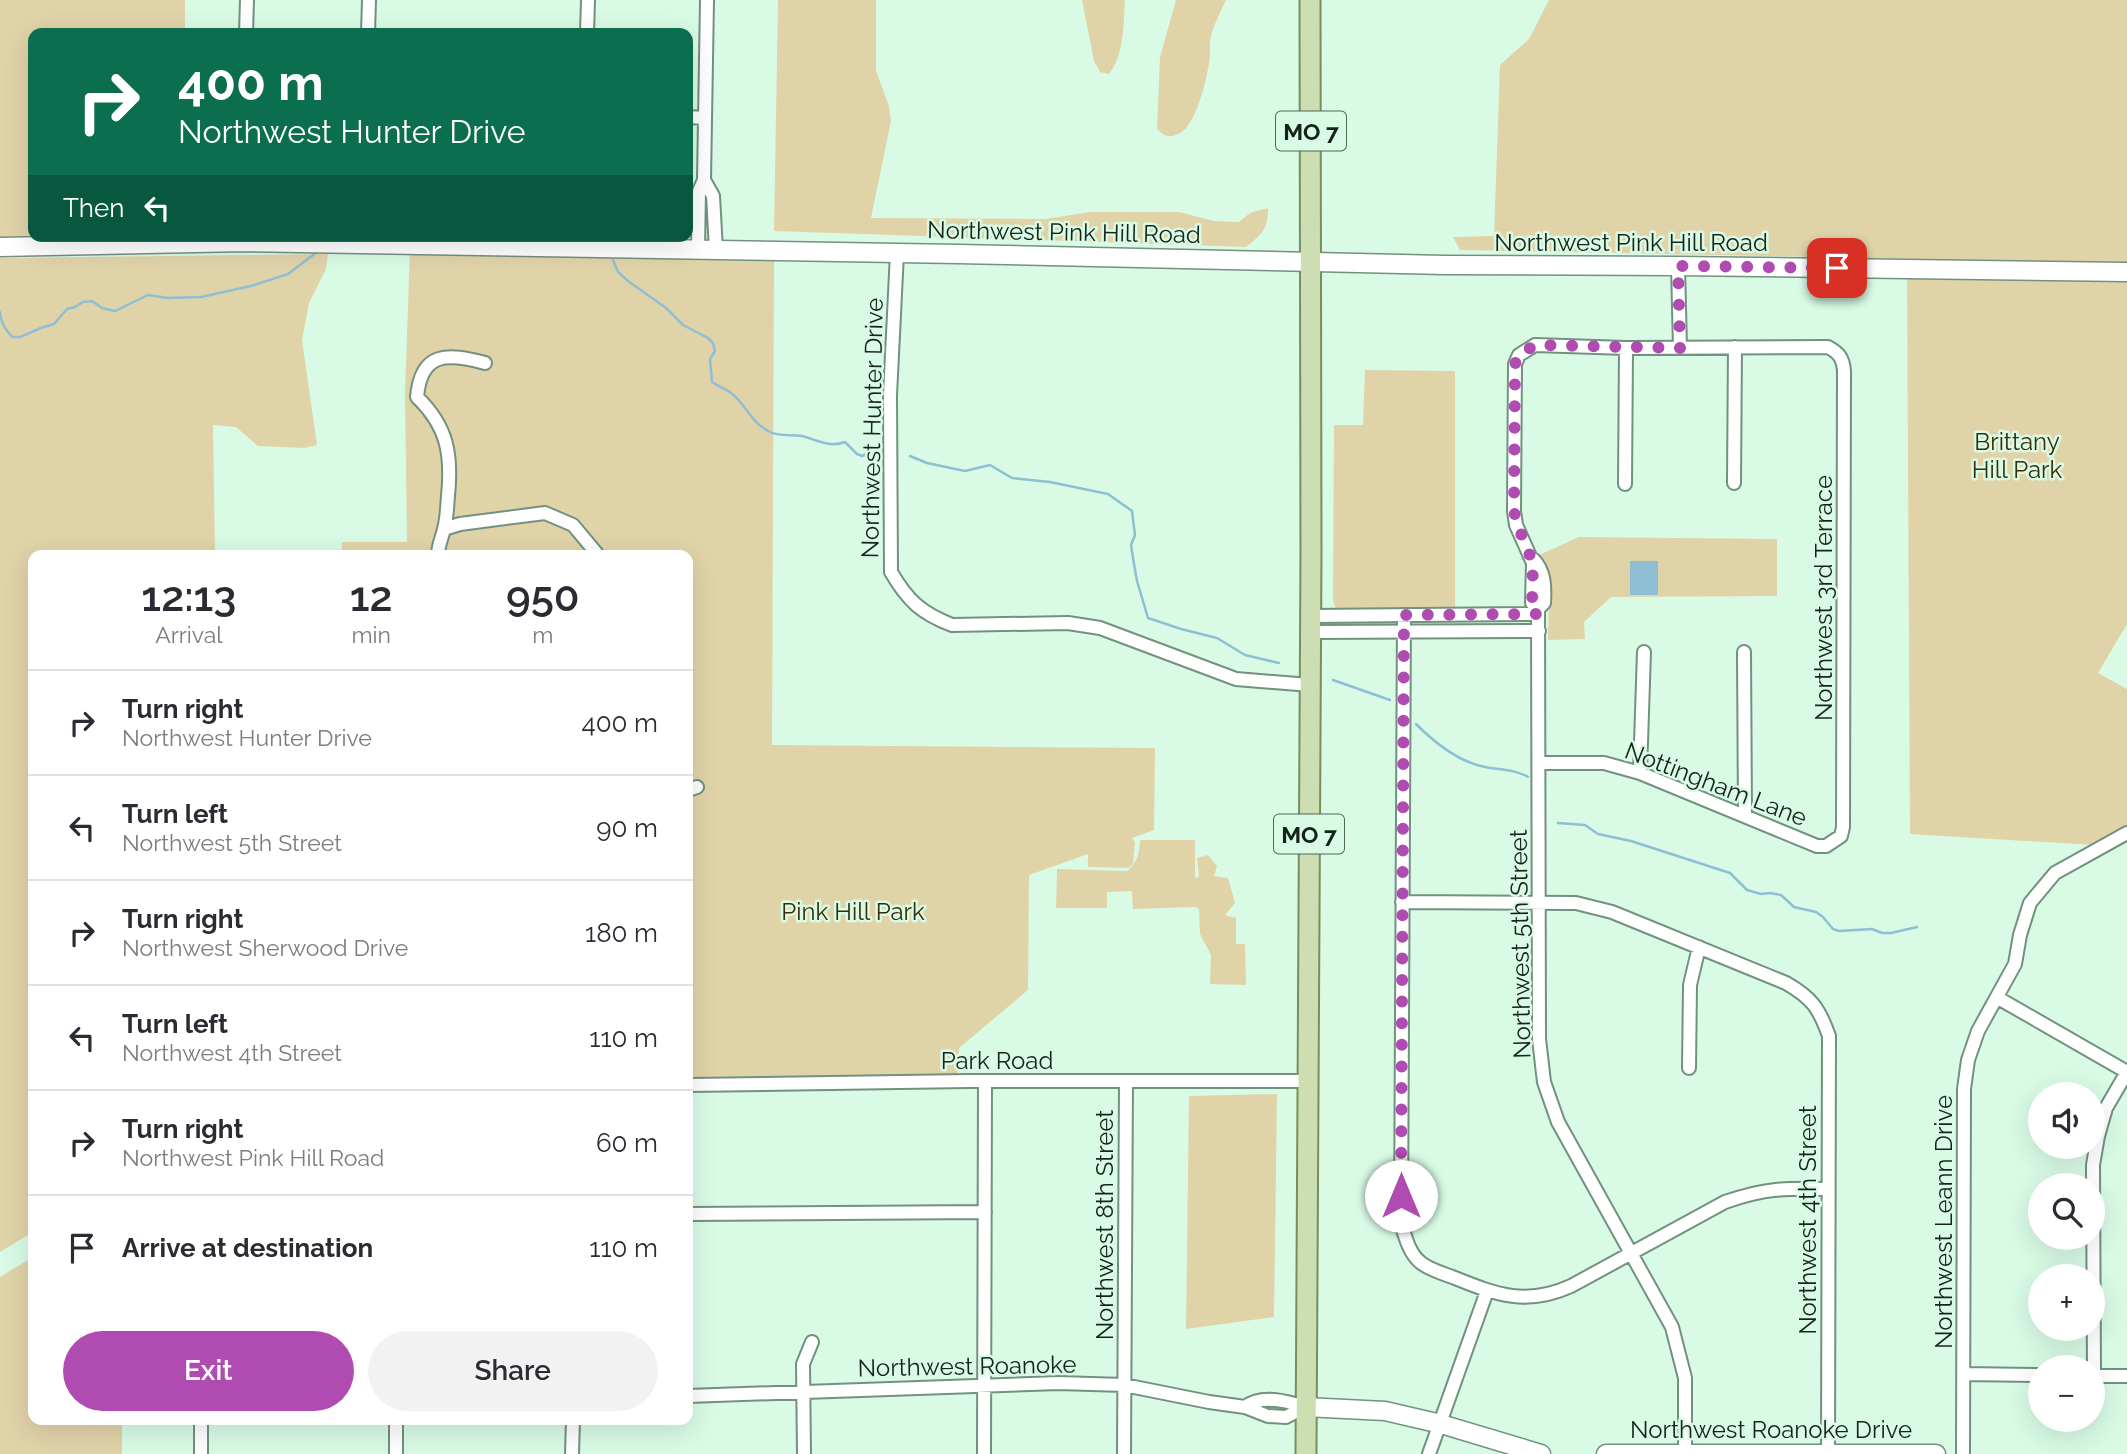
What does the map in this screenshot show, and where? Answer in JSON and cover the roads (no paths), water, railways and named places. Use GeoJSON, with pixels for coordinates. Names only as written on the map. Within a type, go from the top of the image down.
{"type":"FeatureCollection","features":[{"type":"Feature","properties":{"kind":"main road","name":"MO 7"},"geometry":{"type":"LineString","coordinates":[[1306,1454],[1312,262],[1310,0]]}},
{"type":"Feature","properties":{"kind":"main road","name":"Northwest Pink Hill Road"},"geometry":{"type":"LineString","coordinates":[[0,247],[152,242]]}},
{"type":"Feature","properties":{"kind":"main road","name":"Northwest Pink Hill Road"},"geometry":{"type":"LineString","coordinates":[[383,242],[1445,265],[2127,272]]}},
{"type":"Feature","properties":{"kind":"main road"},"geometry":{"type":"LineString","coordinates":[[1306,1407],[1385,1411],[1441,1424],[1541,1454]]}},
{"type":"Feature","properties":{"kind":"main road","name":"Northwest Roanoke Drive"},"geometry":{"type":"LineString","coordinates":[[1606,1454],[1936,1454]]}},
{"type":"Feature","properties":{"kind":"street"},"geometry":{"type":"LineString","coordinates":[[246,28],[247,0]]}},
{"type":"Feature","properties":{"kind":"street"},"geometry":{"type":"LineString","coordinates":[[368,28],[369,0]]}},
{"type":"Feature","properties":{"kind":"street"},"geometry":{"type":"LineString","coordinates":[[587,0],[587,28]]}},
{"type":"Feature","properties":{"kind":"street"},"geometry":{"type":"LineString","coordinates":[[707,0],[704,180],[699,191],[707,249]]}},
{"type":"Feature","properties":{"kind":"street"},"geometry":{"type":"LineString","coordinates":[[693,117],[705,118]]}},
{"type":"Feature","properties":{"kind":"street","name":"Northwest Hunter Drive"},"geometry":{"type":"LineString","coordinates":[[897,253],[890,395],[891,572],[902,591],[917,607],[952,625],[1068,623],[1100,628],[1236,679],[1310,685]]}},
{"type":"Feature","properties":{"kind":"street"},"geometry":{"type":"LineString","coordinates":[[1678,266],[1680,348]]}},
{"type":"Feature","properties":{"kind":"street","name":"Northwest 5th Street"},"geometry":{"type":"LineString","coordinates":[[1626,348],[1535,345],[1519,355],[1515,364],[1514,511],[1532,558],[1540,566],[1544,582],[1544,603],[1538,612],[1539,1039],[1544,1082],[1558,1122],[1672,1327],[1685,1378],[1685,1454]]}},
{"type":"Feature","properties":{"kind":"street"},"geometry":{"type":"LineString","coordinates":[[1625,484],[1626,348],[1735,348],[1734,484]]}},
{"type":"Feature","properties":{"kind":"street","name":"Northwest 3rd Terrace"},"geometry":{"type":"LineString","coordinates":[[1735,348],[1828,348],[1838,352],[1843,362],[1843,827],[1841,836],[1833,842]]}},
{"type":"Feature","properties":{"kind":"street"},"geometry":{"type":"LineString","coordinates":[[438,550],[444,529],[450,471],[448,445],[439,423],[417,397],[419,381],[426,366],[442,356],[463,357],[485,363]]}},
{"type":"Feature","properties":{"kind":"street"},"geometry":{"type":"LineString","coordinates":[[444,529],[460,524],[545,513],[573,525],[594,550]]}},
{"type":"Feature","properties":{"kind":"street"},"geometry":{"type":"LineString","coordinates":[[1310,624],[1404,615],[1538,612]]}},
{"type":"Feature","properties":{"kind":"street"},"geometry":{"type":"LineString","coordinates":[[1404,615],[1401,1223],[1407,1243],[1420,1262],[1487,1291],[1521,1298],[1554,1294],[1724,1202],[1751,1192],[1780,1188],[1828,1189]]}},
{"type":"Feature","properties":{"kind":"street"},"geometry":{"type":"LineString","coordinates":[[1310,624],[1403,631],[1539,631]]}},
{"type":"Feature","properties":{"kind":"street"},"geometry":{"type":"LineString","coordinates":[[1640,773],[1644,652]]}},
{"type":"Feature","properties":{"kind":"street"},"geometry":{"type":"LineString","coordinates":[[1744,652],[1745,815]]}},
{"type":"Feature","properties":{"kind":"street","name":"Nottingham Lane"},"geometry":{"type":"LineString","coordinates":[[1539,763],[1604,763],[1640,773],[1817,846],[1826,846],[1833,842]]}},
{"type":"Feature","properties":{"kind":"street","name":"Northwest Leann Drive"},"geometry":{"type":"LineString","coordinates":[[1963,1454],[1964,1089],[1968,1059],[1978,1031],[2015,964],[2030,903],[2055,873],[2127,833]]}},
{"type":"Feature","properties":{"kind":"street"},"geometry":{"type":"LineString","coordinates":[[1402,902],[1576,903],[1612,912],[1699,947],[1690,985],[1689,1068]]}},
{"type":"Feature","properties":{"kind":"street","name":"Northwest 4th Street"},"geometry":{"type":"LineString","coordinates":[[1699,947],[1804,993],[1821,1013],[1829,1036],[1828,1454]]}},
{"type":"Feature","properties":{"kind":"street"},"geometry":{"type":"LineString","coordinates":[[1998,998],[2127,1072],[2106,1108],[2093,1165],[2093,1355]]}},
{"type":"Feature","properties":{"kind":"street"},"geometry":{"type":"LineString","coordinates":[[984,1454],[985,1081]]}},
{"type":"Feature","properties":{"kind":"street","name":"Northwest 8th Street"},"geometry":{"type":"LineString","coordinates":[[1124,1454],[1126,1081]]}},
{"type":"Feature","properties":{"kind":"street","name":"Park Road"},"geometry":{"type":"LineString","coordinates":[[693,1085],[1307,1081]]}},
{"type":"Feature","properties":{"kind":"street"},"geometry":{"type":"LineString","coordinates":[[693,1214],[985,1212]]}},
{"type":"Feature","properties":{"kind":"street"},"geometry":{"type":"LineString","coordinates":[[1429,1454],[1487,1291]]}},
{"type":"Feature","properties":{"kind":"street"},"geometry":{"type":"LineString","coordinates":[[804,1454],[803,1364],[812,1342]]}},
{"type":"Feature","properties":{"kind":"street"},"geometry":{"type":"LineString","coordinates":[[1964,1374],[2028,1375]]}},
{"type":"Feature","properties":{"kind":"street"},"geometry":{"type":"LineString","coordinates":[[2105,1376],[2127,1376]]}},
{"type":"Feature","properties":{"kind":"street","name":"Northwest Roanoke"},"geometry":{"type":"LineString","coordinates":[[693,1396],[1059,1383],[1124,1385],[1197,1400],[1245,1406],[1268,1416],[1286,1417],[1306,1407]]}},
{"type":"Feature","properties":{"kind":"street"},"geometry":{"type":"LineString","coordinates":[[201,1425],[201,1454]]}},
{"type":"Feature","properties":{"kind":"street"},"geometry":{"type":"LineString","coordinates":[[396,1425],[396,1454]]}},
{"type":"Feature","properties":{"kind":"street"},"geometry":{"type":"LineString","coordinates":[[572,1454],[573,1425]]}},
{"type":"Feature","properties":{"kind":"water"},"geometry":{"type":"Polygon","coordinates":[[[1630,561],[1658,561],[1658,595],[1630,595],[1630,561]]]}},
{"type":"Feature","properties":{"kind":"waterway"},"geometry":{"type":"LineString","coordinates":[[0,312],[2,323],[12,337],[20,337],[54,324],[67,309],[83,302],[92,301],[102,308],[115,311],[148,295],[168,298],[201,297],[251,286],[288,274],[317,252]]}},
{"type":"Feature","properties":{"kind":"waterway"},"geometry":{"type":"LineString","coordinates":[[613,260],[618,272],[628,281],[666,308],[683,325],[713,343],[715,351],[710,359],[712,382],[736,397],[763,428],[774,434],[802,436],[828,444],[845,442],[862,456],[875,450]]}},
{"type":"Feature","properties":{"kind":"waterway"},"geometry":{"type":"LineString","coordinates":[[910,456],[927,463],[965,471],[990,465],[1012,478],[1050,482],[1108,494],[1132,511],[1135,535],[1131,545],[1137,581],[1148,618],[1217,638],[1245,655],[1279,663]]}},
{"type":"Feature","properties":{"kind":"waterway"},"geometry":{"type":"LineString","coordinates":[[1333,680],[1390,700]]}},
{"type":"Feature","properties":{"kind":"waterway"},"geometry":{"type":"LineString","coordinates":[[1416,724],[1439,745],[1466,761],[1528,777]]}},
{"type":"Feature","properties":{"kind":"waterway"},"geometry":{"type":"LineString","coordinates":[[1558,823],[1585,825],[1598,834],[1631,841],[1730,873],[1747,890],[1781,895],[1794,907],[1816,912],[1833,929],[1839,931],[1872,929],[1891,933],[1917,927]]}},
{"type":"Feature","properties":{"kind":"park label","name":"Brittany Hill Park"},"geometry":{"type":"Point","coordinates":[2017,455]}},
{"type":"Feature","properties":{"kind":"park label","name":"Pink Hill Park"},"geometry":{"type":"Point","coordinates":[853,911]}}]}
